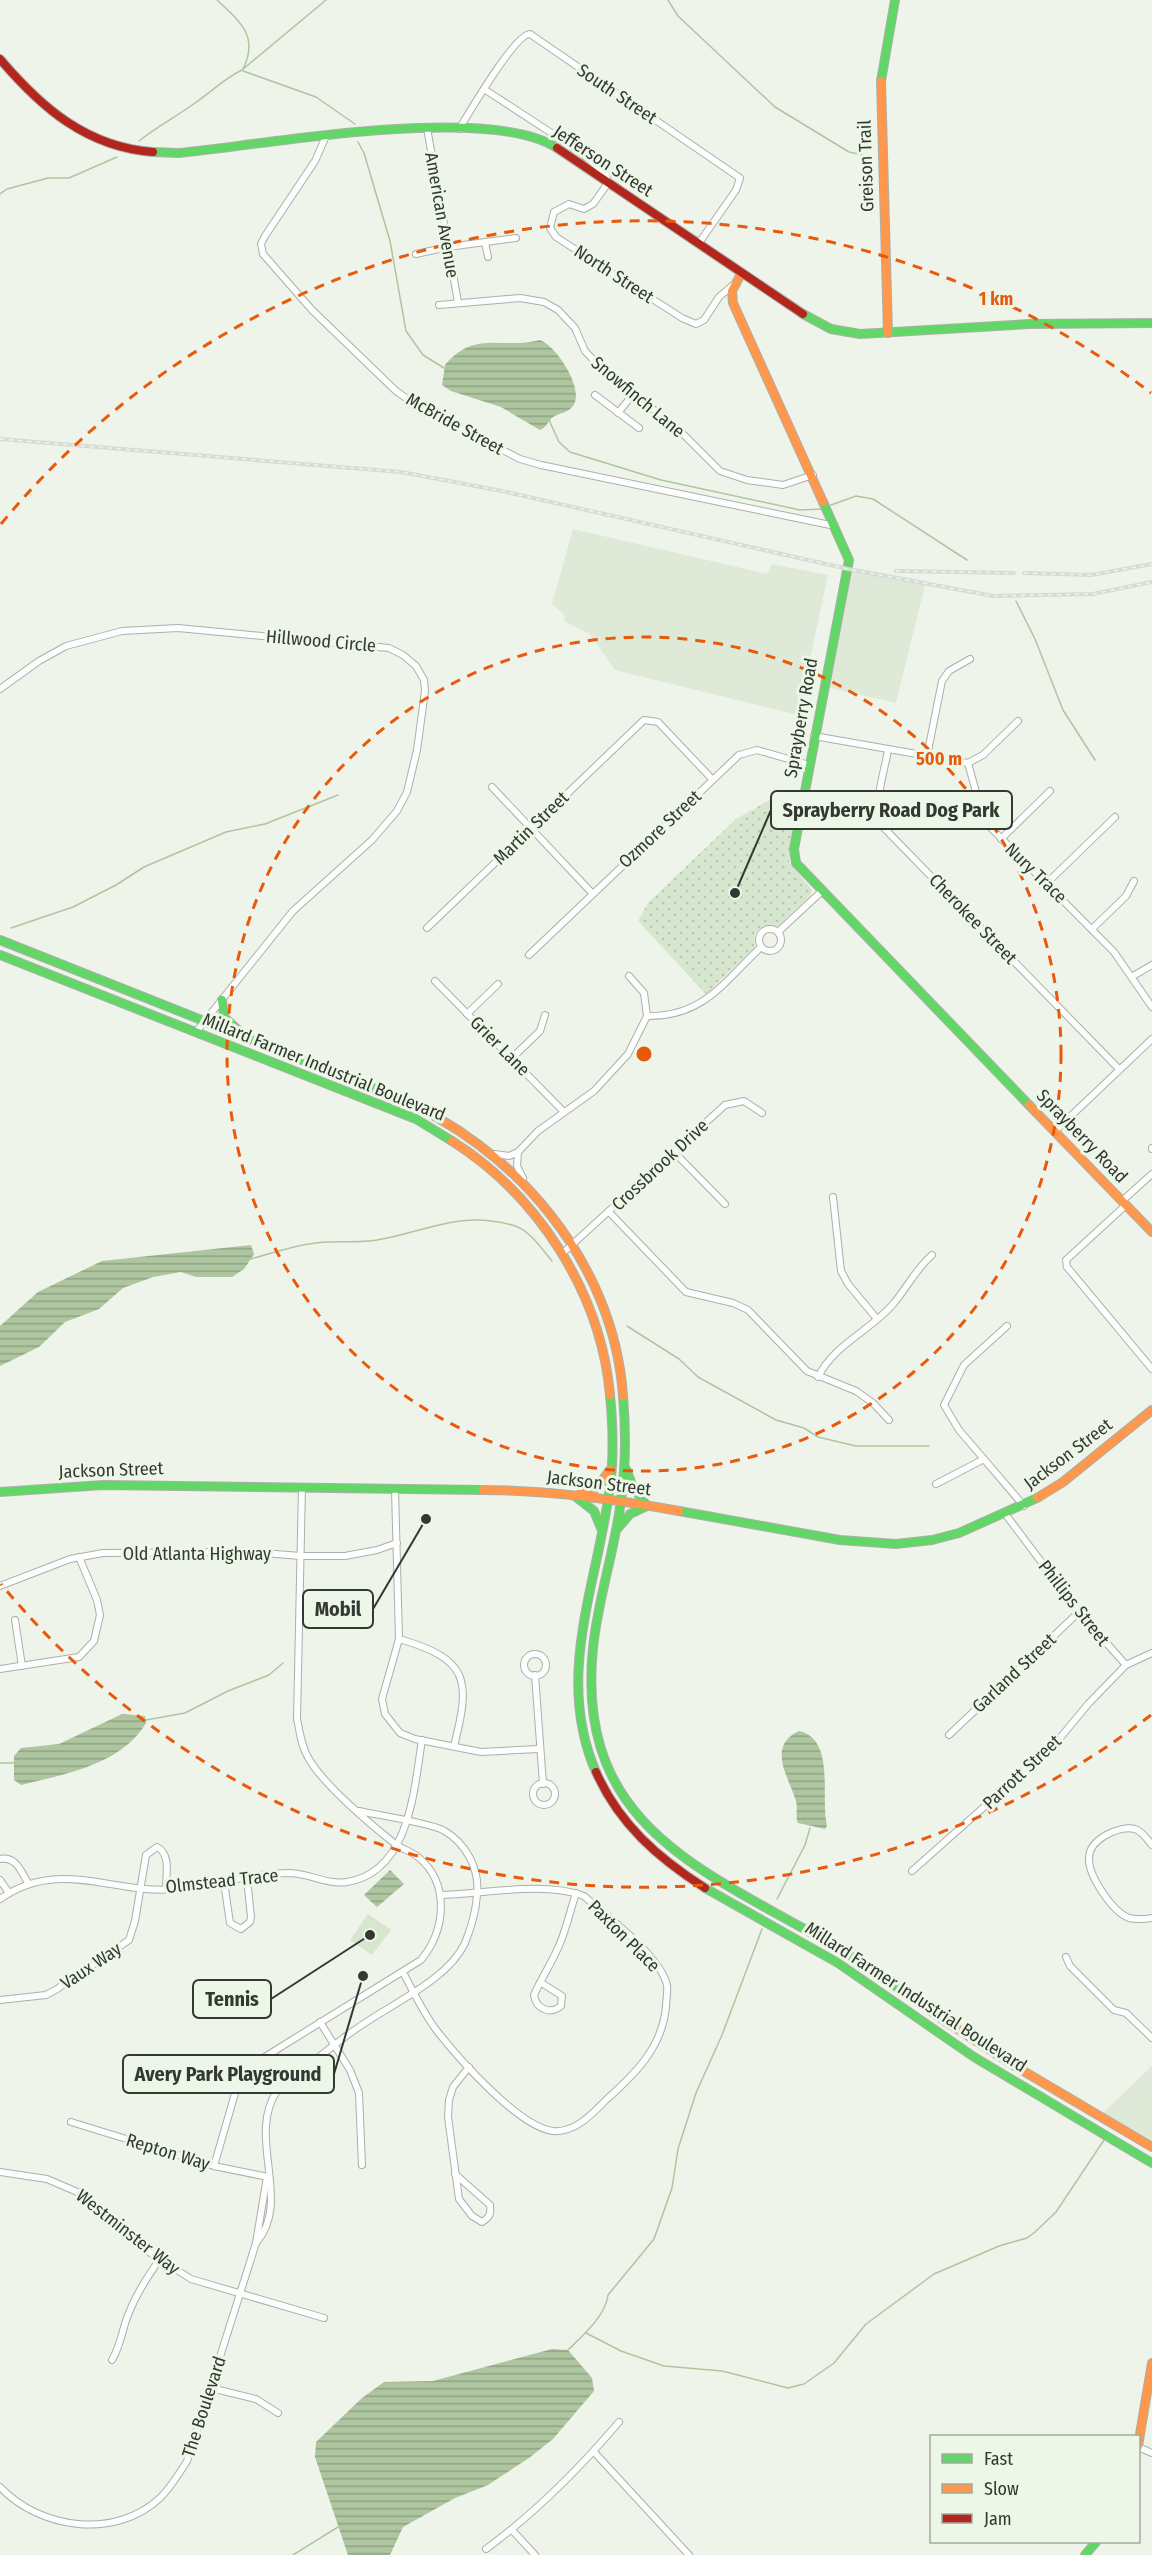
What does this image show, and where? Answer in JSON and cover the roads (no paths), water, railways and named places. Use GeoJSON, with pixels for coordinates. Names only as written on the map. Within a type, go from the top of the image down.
{"type":"FeatureCollection","features":[{"type":"Feature","properties":{"kind":"main road","name":"Greison Trail"},"geometry":{"type":"LineString","coordinates":[[888,333],[880,91],[883,59],[895,0]]}},
{"type":"Feature","properties":{"kind":"main road","name":"Jefferson Street"},"geometry":{"type":"LineString","coordinates":[[0,59],[25,90],[52,116],[91,138],[122,149],[153,154],[427,128],[495,129],[534,137],[553,146],[699,243],[741,274],[831,329],[860,334],[1029,324],[1152,323]]}},
{"type":"Feature","properties":{"kind":"main road"},"geometry":{"type":"LineString","coordinates":[[735,284],[741,274]]}},
{"type":"Feature","properties":{"kind":"main road","name":"Sprayberry Road"},"geometry":{"type":"LineString","coordinates":[[735,284],[732,293],[740,321],[847,551],[848,569],[814,736],[794,854],[800,870],[1152,1232]]}},
{"type":"Feature","properties":{"kind":"main road","name":"Millard Farmer Industrial Boulevard"},"geometry":{"type":"LineString","coordinates":[[0,940],[427,1110],[469,1135],[495,1154],[524,1181],[546,1206],[574,1246],[600,1295],[616,1344],[626,1407],[626,1467],[590,1667],[590,1698],[597,1737],[608,1767],[628,1804],[646,1826],[675,1853],[696,1868],[843,1951],[976,2042],[1152,2147]]}},
{"type":"Feature","properties":{"kind":"main road","name":"Millard Farmer Industrial Boulevard"},"geometry":{"type":"LineString","coordinates":[[0,955],[405,1115],[444,1134],[483,1162],[516,1191],[564,1252],[588,1303],[604,1351],[613,1410],[612,1465],[608,1499],[581,1625],[575,1668],[580,1724],[594,1770],[611,1802],[633,1833],[651,1851],[684,1877],[835,1961],[975,2058],[1152,2163]]}},
{"type":"Feature","properties":{"kind":"main road"},"geometry":{"type":"LineString","coordinates":[[222,1000],[227,1023],[257,1042]]}},
{"type":"Feature","properties":{"kind":"main road","name":"Jackson Street"},"geometry":{"type":"LineString","coordinates":[[0,1492],[103,1485],[520,1490],[678,1509],[840,1540],[894,1544],[941,1538],[1006,1515],[1024,1506],[1063,1482],[1152,1410]]}},
{"type":"Feature","properties":{"kind":"main road"},"geometry":{"type":"LineString","coordinates":[[602,1528],[594,1511],[575,1496],[601,1484],[612,1465]]}},
{"type":"Feature","properties":{"kind":"main road"},"geometry":{"type":"LineString","coordinates":[[615,1532],[630,1514],[647,1506],[633,1487],[626,1467]]}},
{"type":"Feature","properties":{"kind":"main road"},"geometry":{"type":"LineString","coordinates":[[1140,2435],[1152,2363]]}},
{"type":"Feature","properties":{"kind":"main road"},"geometry":{"type":"LineString","coordinates":[[1085,2555],[1094,2543]]}},
{"type":"Feature","properties":{"kind":"street","name":"South Street"},"geometry":{"type":"LineString","coordinates":[[459,129],[521,37],[530,34],[740,178],[736,190],[699,243]]}},
{"type":"Feature","properties":{"kind":"street"},"geometry":{"type":"LineString","coordinates":[[484,89],[579,151],[606,174],[608,183]]}},
{"type":"Feature","properties":{"kind":"street","name":"American Avenue"},"geometry":{"type":"LineString","coordinates":[[427,128],[458,302]]}},
{"type":"Feature","properties":{"kind":"street","name":"McBride Street"},"geometry":{"type":"LineString","coordinates":[[326,136],[315,161],[265,236],[261,244],[263,254],[312,310],[396,391],[419,408],[520,459],[835,526]]}},
{"type":"Feature","properties":{"kind":"street","name":"North Street"},"geometry":{"type":"LineString","coordinates":[[608,183],[587,209],[569,204],[559,207],[550,219],[550,226],[556,237],[682,318],[696,324],[701,323],[719,297],[735,284]]}},
{"type":"Feature","properties":{"kind":"street"},"geometry":{"type":"LineString","coordinates":[[416,254],[448,247],[516,238]]}},
{"type":"Feature","properties":{"kind":"street"},"geometry":{"type":"LineString","coordinates":[[485,242],[488,257]]}},
{"type":"Feature","properties":{"kind":"street","name":"Snowfinch Lane"},"geometry":{"type":"LineString","coordinates":[[439,305],[520,298],[544,302],[558,310],[575,328],[590,357],[678,429],[720,471],[747,480],[783,484],[813,475]]}},
{"type":"Feature","properties":{"kind":"street"},"geometry":{"type":"LineString","coordinates":[[618,413],[634,393]]}},
{"type":"Feature","properties":{"kind":"street"},"geometry":{"type":"LineString","coordinates":[[595,395],[639,428]]}},
{"type":"Feature","properties":{"kind":"street","name":"Hillwood Circle"},"geometry":{"type":"LineString","coordinates":[[0,689],[39,660],[66,646],[122,631],[178,628],[389,648],[403,655],[416,666],[423,680],[425,692],[423,716],[412,772],[397,812],[372,840],[293,911],[196,1032]]}},
{"type":"Feature","properties":{"kind":"street"},"geometry":{"type":"LineString","coordinates":[[927,756],[942,681],[949,671],[970,658]]}},
{"type":"Feature","properties":{"kind":"street","name":"Martin Street"},"geometry":{"type":"LineString","coordinates":[[428,928],[635,729],[649,719],[658,722],[712,779]]}},
{"type":"Feature","properties":{"kind":"street"},"geometry":{"type":"LineString","coordinates":[[814,736],[969,764],[982,755],[1018,721]]}},
{"type":"Feature","properties":{"kind":"street","name":"Ozmore Street"},"geometry":{"type":"LineString","coordinates":[[529,955],[739,754],[753,750],[809,765]]}},
{"type":"Feature","properties":{"kind":"street","name":"Cherokee Street"},"geometry":{"type":"LineString","coordinates":[[888,750],[878,807],[879,819],[884,827],[1118,1068]]}},
{"type":"Feature","properties":{"kind":"street","name":"Nury Trace"},"geometry":{"type":"LineString","coordinates":[[969,764],[978,809],[984,820],[1092,928],[1133,976],[1152,1007]]}},
{"type":"Feature","properties":{"kind":"street"},"geometry":{"type":"LineString","coordinates":[[492,787],[592,893]]}},
{"type":"Feature","properties":{"kind":"street"},"geometry":{"type":"LineString","coordinates":[[1001,839],[1050,791]]}},
{"type":"Feature","properties":{"kind":"street"},"geometry":{"type":"LineString","coordinates":[[1047,884],[1115,817]]}},
{"type":"Feature","properties":{"kind":"street"},"geometry":{"type":"LineString","coordinates":[[1092,928],[1125,896],[1134,881]]}},
{"type":"Feature","properties":{"kind":"street"},"geometry":{"type":"LineString","coordinates":[[778,932],[821,892]]}},
{"type":"Feature","properties":{"kind":"street"},"geometry":{"type":"LineString","coordinates":[[771,929],[778,932],[781,939],[777,948],[767,951],[761,947],[758,940],[761,933],[771,929]]}},
{"type":"Feature","properties":{"kind":"street"},"geometry":{"type":"LineString","coordinates":[[647,1016],[667,1016],[693,1009],[761,947]]}},
{"type":"Feature","properties":{"kind":"street"},"geometry":{"type":"LineString","coordinates":[[1133,976],[1152,965]]}},
{"type":"Feature","properties":{"kind":"street"},"geometry":{"type":"LineString","coordinates":[[495,1154],[509,1156],[518,1152],[538,1131],[594,1091],[616,1070],[628,1054],[647,1016],[644,993],[629,976]]}},
{"type":"Feature","properties":{"kind":"street","name":"Grier Lane"},"geometry":{"type":"LineString","coordinates":[[435,981],[564,1112]]}},
{"type":"Feature","properties":{"kind":"street"},"geometry":{"type":"LineString","coordinates":[[468,1014],[498,984]]}},
{"type":"Feature","properties":{"kind":"street"},"geometry":{"type":"LineString","coordinates":[[512,1059],[540,1031],[545,1015]]}},
{"type":"Feature","properties":{"kind":"street"},"geometry":{"type":"LineString","coordinates":[[1055,1131],[1118,1068],[1152,1039]]}},
{"type":"Feature","properties":{"kind":"street","name":"Crossbrook Drive"},"geometry":{"type":"LineString","coordinates":[[564,1252],[574,1246],[729,1103],[744,1101],[762,1113]]}},
{"type":"Feature","properties":{"kind":"street"},"geometry":{"type":"LineString","coordinates":[[518,1152],[517,1166],[524,1181]]}},
{"type":"Feature","properties":{"kind":"street"},"geometry":{"type":"LineString","coordinates":[[675,1152],[725,1204]]}},
{"type":"Feature","properties":{"kind":"street"},"geometry":{"type":"LineString","coordinates":[[1152,1174],[1066,1260],[1067,1267],[1152,1369]]}},
{"type":"Feature","properties":{"kind":"street"},"geometry":{"type":"LineString","coordinates":[[833,1197],[838,1254],[844,1278],[877,1319]]}},
{"type":"Feature","properties":{"kind":"street"},"geometry":{"type":"LineString","coordinates":[[610,1213],[686,1292],[733,1303],[748,1310],[802,1367],[818,1377],[856,1391],[873,1402],[889,1420]]}},
{"type":"Feature","properties":{"kind":"street"},"geometry":{"type":"LineString","coordinates":[[818,1377],[828,1361],[894,1302],[915,1272],[932,1256]]}},
{"type":"Feature","properties":{"kind":"street"},"geometry":{"type":"LineString","coordinates":[[1007,1326],[964,1365],[944,1405],[959,1430],[1024,1506]]}},
{"type":"Feature","properties":{"kind":"street"},"geometry":{"type":"LineString","coordinates":[[936,1484],[984,1459]]}},
{"type":"Feature","properties":{"kind":"street"},"geometry":{"type":"LineString","coordinates":[[214,2166],[236,2090],[248,2072],[260,2060],[421,1960],[431,1948],[439,1928],[441,1895],[427,1866],[417,1856],[396,1845],[358,1811],[319,1772],[308,1758],[302,1742],[297,1719],[302,1486]]}},
{"type":"Feature","properties":{"kind":"street"},"geometry":{"type":"LineString","coordinates":[[394,1489],[398,1543],[399,1639],[382,1699],[385,1714],[400,1733],[422,1740],[482,1752],[538,1749]]}},
{"type":"Feature","properties":{"kind":"street","name":"Phillips Street"},"geometry":{"type":"LineString","coordinates":[[1006,1515],[1079,1612],[1126,1665]]}},
{"type":"Feature","properties":{"kind":"street","name":"Old Atlanta Highway"},"geometry":{"type":"LineString","coordinates":[[0,1586],[79,1557],[103,1553],[250,1552],[301,1556],[345,1556],[398,1543]]}},
{"type":"Feature","properties":{"kind":"street"},"geometry":{"type":"LineString","coordinates":[[0,1669],[79,1657],[94,1641],[100,1615],[98,1600],[79,1557]]}},
{"type":"Feature","properties":{"kind":"street","name":"Garland Street"},"geometry":{"type":"LineString","coordinates":[[949,1735],[1079,1612]]}},
{"type":"Feature","properties":{"kind":"street"},"geometry":{"type":"LineString","coordinates":[[15,1620],[22,1666]]}},
{"type":"Feature","properties":{"kind":"street"},"geometry":{"type":"LineString","coordinates":[[399,1639],[438,1652],[455,1669],[464,1692],[464,1708],[454,1746]]}},
{"type":"Feature","properties":{"kind":"street"},"geometry":{"type":"LineString","coordinates":[[1126,1665],[1152,1653]]}},
{"type":"Feature","properties":{"kind":"street","name":"Parrott Street"},"geometry":{"type":"LineString","coordinates":[[912,1871],[1055,1744],[1089,1703],[1126,1665]]}},
{"type":"Feature","properties":{"kind":"street"},"geometry":{"type":"LineString","coordinates":[[535,1676],[538,1749],[543,1784]]}},
{"type":"Feature","properties":{"kind":"street","name":"Olmstead Trace"},"geometry":{"type":"LineString","coordinates":[[0,1899],[28,1883],[55,1878],[166,1889],[291,1873],[330,1883],[349,1882],[375,1870],[386,1860],[396,1845],[407,1822],[422,1740]]}},
{"type":"Feature","properties":{"kind":"street","name":"The Boulevard"},"geometry":{"type":"LineString","coordinates":[[0,2487],[34,2513],[72,2524],[101,2524],[135,2515],[159,2499],[176,2480],[187,2461],[256,2243],[268,2177],[264,2130],[271,2100],[280,2086],[334,2045],[441,1973],[464,1944],[479,1884],[466,1849],[442,1830],[358,1811]]}},
{"type":"Feature","properties":{"kind":"street"},"geometry":{"type":"LineString","coordinates":[[1152,1845],[1142,1833],[1134,1829],[1119,1829],[1111,1831],[1094,1847],[1089,1856],[1091,1872],[1099,1887],[1126,1917],[1139,1920],[1152,1918]]}},
{"type":"Feature","properties":{"kind":"street","name":"Vaux Way"},"geometry":{"type":"LineString","coordinates":[[0,2000],[46,1995],[120,1948],[131,1936],[146,1855],[157,1847],[163,1850],[166,1860],[166,1889]]}},
{"type":"Feature","properties":{"kind":"street"},"geometry":{"type":"LineString","coordinates":[[0,1859],[7,1858],[16,1862],[28,1883]]}},
{"type":"Feature","properties":{"kind":"street"},"geometry":{"type":"LineString","coordinates":[[224,1882],[230,1923],[241,1929],[247,1925],[251,1917],[247,1879]]}},
{"type":"Feature","properties":{"kind":"street"},"geometry":{"type":"LineString","coordinates":[[0,1880],[9,1893]]}},
{"type":"Feature","properties":{"kind":"street","name":"Paxton Place"},"geometry":{"type":"LineString","coordinates":[[403,1972],[436,2030],[469,2067],[516,2114],[529,2122],[554,2131],[572,2128],[585,2120],[641,2068],[651,2053],[664,2021],[667,1985],[662,1972],[625,1933],[584,1896],[544,1889],[441,1895]]}},
{"type":"Feature","properties":{"kind":"street"},"geometry":{"type":"LineString","coordinates":[[540,1982],[562,1996],[561,2006],[557,2010],[548,2011],[535,2002],[534,1995],[540,1982],[559,1947],[576,1893]]}},
{"type":"Feature","properties":{"kind":"street"},"geometry":{"type":"LineString","coordinates":[[1066,1957],[1070,1966],[1114,2010],[1126,2013],[1152,2038]]}},
{"type":"Feature","properties":{"kind":"street"},"geometry":{"type":"LineString","coordinates":[[320,2022],[350,2070],[359,2093],[362,2165]]}},
{"type":"Feature","properties":{"kind":"street"},"geometry":{"type":"LineString","coordinates":[[455,2174],[490,2205],[491,2213],[482,2222],[461,2204],[455,2174],[449,2100],[453,2087],[469,2067]]}},
{"type":"Feature","properties":{"kind":"street","name":"Repton Way"},"geometry":{"type":"LineString","coordinates":[[71,2122],[214,2166],[268,2177]]}},
{"type":"Feature","properties":{"kind":"street","name":"Westminster Way"},"geometry":{"type":"LineString","coordinates":[[0,2172],[47,2179],[82,2194],[159,2260],[191,2279],[239,2295],[324,2318]]}},
{"type":"Feature","properties":{"kind":"street"},"geometry":{"type":"LineString","coordinates":[[112,2360],[119,2348],[127,2317],[137,2292],[159,2260]]}},
{"type":"Feature","properties":{"kind":"street"},"geometry":{"type":"LineString","coordinates":[[211,2388],[256,2399],[278,2413]]}},
{"type":"Feature","properties":{"kind":"street"},"geometry":{"type":"LineString","coordinates":[[486,2548],[512,2530],[594,2452],[620,2422]]}},
{"type":"Feature","properties":{"kind":"street"},"geometry":{"type":"LineString","coordinates":[[594,2452],[690,2555]]}},
{"type":"Feature","properties":{"kind":"street"},"geometry":{"type":"LineString","coordinates":[[512,2530],[535,2555]]}},
{"type":"Feature","properties":{"kind":"waterway"},"geometry":{"type":"LineString","coordinates":[[217,0],[245,31],[249,48],[243,69]]}},
{"type":"Feature","properties":{"kind":"waterway"},"geometry":{"type":"LineString","coordinates":[[139,141],[242,70],[326,0]]}},
{"type":"Feature","properties":{"kind":"waterway"},"geometry":{"type":"LineString","coordinates":[[668,0],[678,16],[775,107],[849,152],[863,155]]}},
{"type":"Feature","properties":{"kind":"waterway"},"geometry":{"type":"LineString","coordinates":[[243,71],[316,97],[355,124]]}},
{"type":"Feature","properties":{"kind":"waterway"},"geometry":{"type":"LineString","coordinates":[[358,142],[364,153],[390,241],[406,331],[423,355],[444,368]]}},
{"type":"Feature","properties":{"kind":"waterway"},"geometry":{"type":"LineString","coordinates":[[0,194],[7,189],[48,178],[69,178],[117,157]]}},
{"type":"Feature","properties":{"kind":"waterway"},"geometry":{"type":"LineString","coordinates":[[549,420],[559,442],[570,452],[661,480],[800,510],[823,509]]}},
{"type":"Feature","properties":{"kind":"waterway"},"geometry":{"type":"LineString","coordinates":[[831,505],[856,496],[873,499],[967,560]]}},
{"type":"Feature","properties":{"kind":"waterway"},"geometry":{"type":"LineString","coordinates":[[1016,601],[1035,639],[1063,710],[1095,760]]}},
{"type":"Feature","properties":{"kind":"waterway"},"geometry":{"type":"LineString","coordinates":[[11,928],[73,907],[116,885],[144,867],[226,832],[265,824],[338,795]]}},
{"type":"Feature","properties":{"kind":"waterway"},"geometry":{"type":"LineString","coordinates":[[251,1259],[308,1244],[377,1240],[443,1224],[475,1220],[493,1221],[524,1230],[552,1261]]}},
{"type":"Feature","properties":{"kind":"waterway"},"geometry":{"type":"LineString","coordinates":[[627,1326],[679,1359],[698,1377],[776,1420],[804,1428],[818,1437],[856,1446],[929,1446]]}},
{"type":"Feature","properties":{"kind":"waterway"},"geometry":{"type":"LineString","coordinates":[[146,1720],[185,1713],[228,1691],[269,1675],[283,1663]]}},
{"type":"Feature","properties":{"kind":"waterway"},"geometry":{"type":"LineString","coordinates":[[0,1763],[14,1763]]}},
{"type":"Feature","properties":{"kind":"waterway"},"geometry":{"type":"LineString","coordinates":[[777,1899],[805,1845],[810,1828]]}},
{"type":"Feature","properties":{"kind":"waterway"},"geometry":{"type":"LineString","coordinates":[[568,2350],[598,2318],[608,2295],[654,2239],[672,2188],[678,2149],[696,2093],[722,2035],[762,1929]]}},
{"type":"Feature","properties":{"kind":"waterway"},"geometry":{"type":"LineString","coordinates":[[586,2333],[621,2351],[664,2366],[722,2371],[788,2388],[804,2384],[834,2363],[866,2324],[934,2274],[999,2246],[1027,2238],[1035,2232],[1056,2212],[1104,2140]]}},
{"type":"Feature","properties":{"kind":"waterway"},"geometry":{"type":"LineString","coordinates":[[293,2555],[338,2527]]}},
{"type":"Feature","properties":{"kind":"railway"},"geometry":{"type":"LineString","coordinates":[[0,439],[401,472],[502,491],[848,569],[993,596],[1093,594],[1152,582]]}},
{"type":"Feature","properties":{"kind":"railway"},"geometry":{"type":"LineString","coordinates":[[1024,573],[1091,575],[1152,564]]}},
{"type":"Feature","properties":{"kind":"railway"},"geometry":{"type":"LineString","coordinates":[[896,571],[1014,573]]}},
{"type":"Feature","properties":{"kind":"place","name":"Sprayberry Road Dog Park"},"geometry":{"type":"Point","coordinates":[735,893]}},
{"type":"Feature","properties":{"kind":"place","name":"Mobil"},"geometry":{"type":"Point","coordinates":[426,1519]}},
{"type":"Feature","properties":{"kind":"place","name":"Tennis"},"geometry":{"type":"Point","coordinates":[370,1935]}},
{"type":"Feature","properties":{"kind":"place","name":"Avery Park Playground"},"geometry":{"type":"Point","coordinates":[363,1976]}}]}
